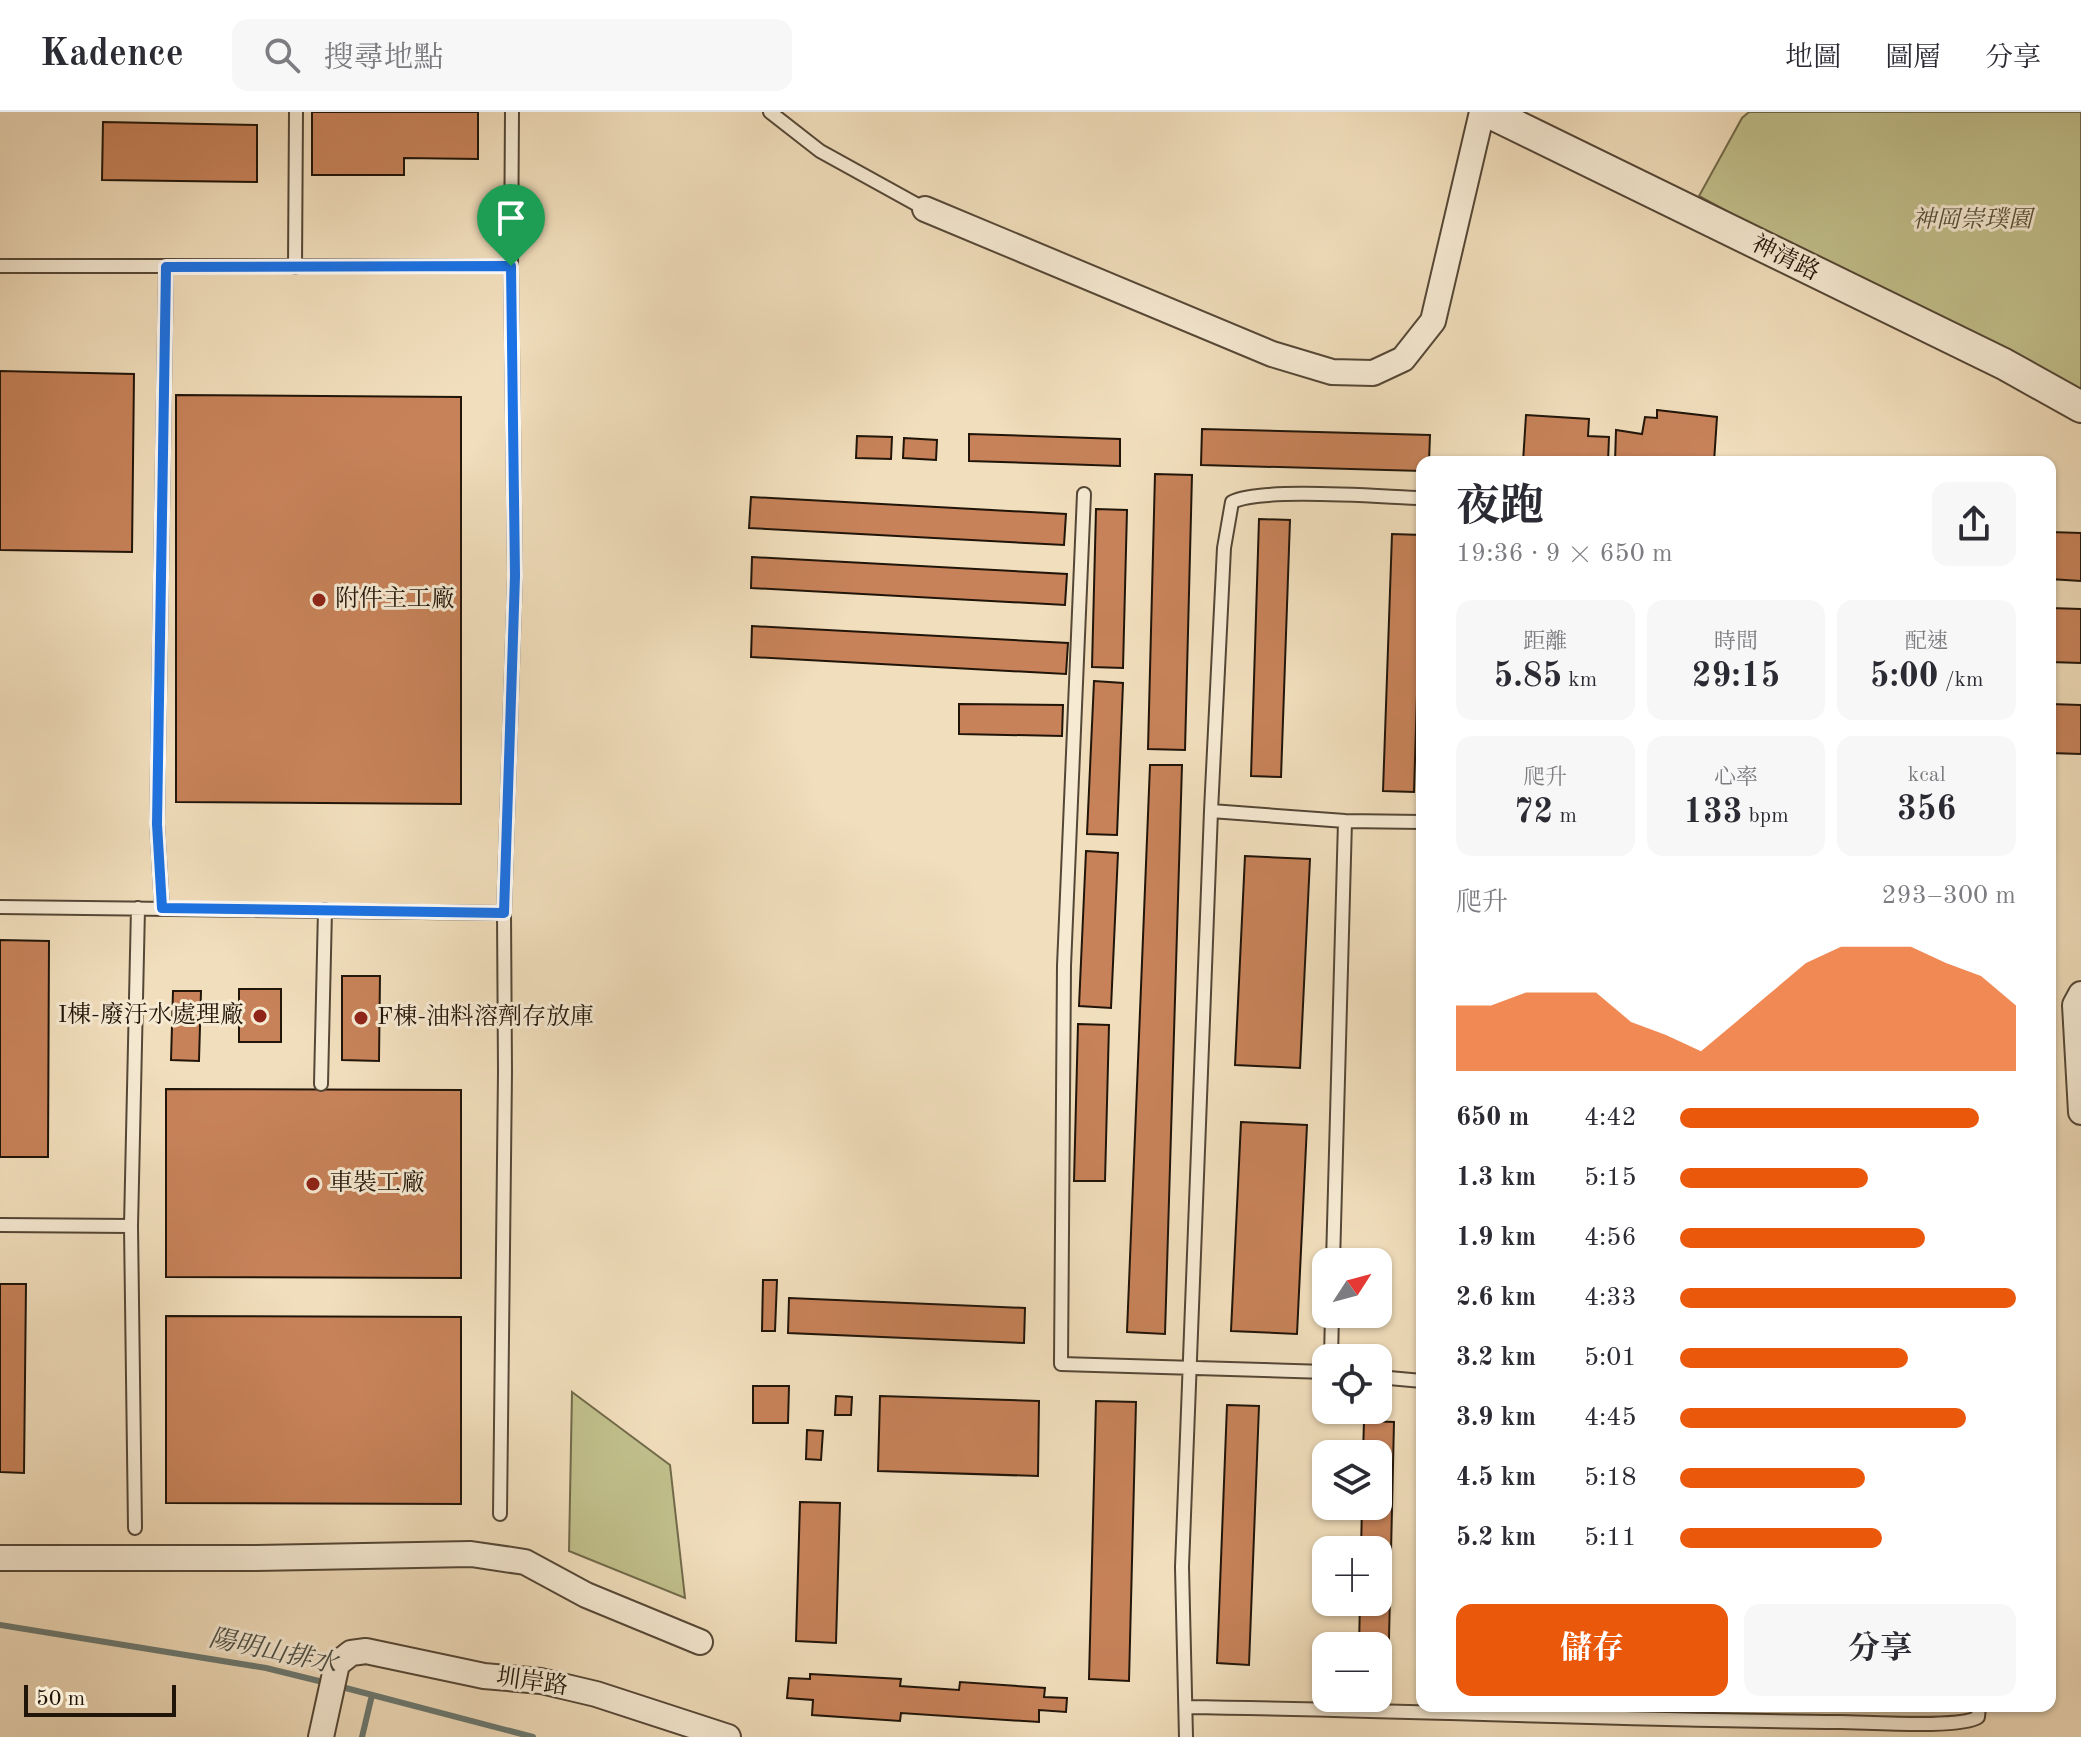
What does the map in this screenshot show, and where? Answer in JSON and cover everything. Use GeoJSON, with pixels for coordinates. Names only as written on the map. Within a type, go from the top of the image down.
{"type":"FeatureCollection","features":[{"type":"Feature","properties":{"kind":"street"},"geometry":{"type":"LineString","coordinates":[[925,209],[1272,354],[1332,372],[1373,373],[1403,359],[1433,321],[1485,112]]}},
{"type":"Feature","properties":{"kind":"street","name":"神清路"},"geometry":{"type":"LineString","coordinates":[[1485,112],[2004,364],[2081,407]]}},
{"type":"Feature","properties":{"kind":"street"},"geometry":{"type":"LineString","coordinates":[[2081,994],[2075,1005],[2081,1112]]}},
{"type":"Feature","properties":{"kind":"street"},"geometry":{"type":"LineString","coordinates":[[0,1558],[471,1554],[525,1562],[586,1595],[700,1642]]}},
{"type":"Feature","properties":{"kind":"street","name":"圳岸路"},"geometry":{"type":"LineString","coordinates":[[322,1735],[337,1664],[351,1653],[366,1651],[484,1676],[541,1681],[596,1694],[728,1737]]}},
{"type":"Feature","properties":{"kind":"lane"},"geometry":{"type":"LineString","coordinates":[[295,267],[296,112]]}},
{"type":"Feature","properties":{"kind":"lane"},"geometry":{"type":"LineString","coordinates":[[500,1514],[504,913],[515,576],[512,112]]}},
{"type":"Feature","properties":{"kind":"lane"},"geometry":{"type":"LineString","coordinates":[[770,112],[820,151],[925,209]]}},
{"type":"Feature","properties":{"kind":"lane"},"geometry":{"type":"LineString","coordinates":[[0,266],[511,266]]}},
{"type":"Feature","properties":{"kind":"lane"},"geometry":{"type":"LineString","coordinates":[[162,908],[157,824],[166,267]]}},
{"type":"Feature","properties":{"kind":"lane"},"geometry":{"type":"LineString","coordinates":[[1084,494],[1064,966],[1061,1364],[1312,1372]]}},
{"type":"Feature","properties":{"kind":"lane"},"geometry":{"type":"LineString","coordinates":[[1186,1737],[1182,1567],[1211,811],[1224,548],[1232,502],[1240,497],[1277,495],[1416,498]]}},
{"type":"Feature","properties":{"kind":"lane"},"geometry":{"type":"LineString","coordinates":[[1211,811],[1345,821],[1416,822]]}},
{"type":"Feature","properties":{"kind":"lane"},"geometry":{"type":"LineString","coordinates":[[1333,1248],[1345,821]]}},
{"type":"Feature","properties":{"kind":"lane"},"geometry":{"type":"LineString","coordinates":[[0,907],[504,913]]}},
{"type":"Feature","properties":{"kind":"lane"},"geometry":{"type":"LineString","coordinates":[[135,1528],[131,1226],[138,908]]}},
{"type":"Feature","properties":{"kind":"lane"},"geometry":{"type":"LineString","coordinates":[[321,1084],[325,910]]}},
{"type":"Feature","properties":{"kind":"lane"},"geometry":{"type":"LineString","coordinates":[[0,1225],[131,1226]]}},
{"type":"Feature","properties":{"kind":"lane"},"geometry":{"type":"LineString","coordinates":[[1392,1378],[1416,1380]]}},
{"type":"Feature","properties":{"kind":"lane"},"geometry":{"type":"LineString","coordinates":[[1187,1707],[1416,1708]]}},
{"type":"Feature","properties":{"kind":"lane"},"geometry":{"type":"LineString","coordinates":[[1527,1712],[1745,1721],[1938,1723],[1973,1721],[1978,1712]]}},
{"type":"Feature","properties":{"kind":"lane"},"geometry":{"type":"LineString","coordinates":[[1744,1712],[1745,1721]]}},
{"type":"Feature","properties":{"kind":"green space","name":"神岡崇璞園"},"geometry":{"type":"Polygon","coordinates":[[[1749,112],[2081,112],[2081,405],[1699,196],[1742,118],[1749,112]]]}},
{"type":"Feature","properties":{"kind":"green space"},"geometry":{"type":"Polygon","coordinates":[[[572,1392],[670,1465],[685,1598],[569,1551],[572,1392]]]}},
{"type":"Feature","properties":{"kind":"building"},"geometry":{"type":"Polygon","coordinates":[[[312,112],[478,112],[478,159],[404,158],[404,175],[312,175],[312,112]]]}},
{"type":"Feature","properties":{"kind":"building"},"geometry":{"type":"Polygon","coordinates":[[[103,122],[257,125],[257,182],[102,180],[103,122]]]}},
{"type":"Feature","properties":{"kind":"building"},"geometry":{"type":"Polygon","coordinates":[[[0,371],[134,374],[132,552],[0,550],[0,371]]]}},
{"type":"Feature","properties":{"kind":"building","name":"附件主工廠"},"geometry":{"type":"Polygon","coordinates":[[[176,395],[461,397],[461,804],[176,802],[176,395]]]}},
{"type":"Feature","properties":{"kind":"building"},"geometry":{"type":"Polygon","coordinates":[[[1657,410],[1717,417],[1714,456],[1615,456],[1616,430],[1642,434],[1645,417],[1657,418],[1657,410]]]}},
{"type":"Feature","properties":{"kind":"building"},"geometry":{"type":"Polygon","coordinates":[[[1526,415],[1589,419],[1588,436],[1609,437],[1608,456],[1523,456],[1526,415]]]}},
{"type":"Feature","properties":{"kind":"building"},"geometry":{"type":"Polygon","coordinates":[[[1202,429],[1430,435],[1429,456],[1416,456],[1416,471],[1201,465],[1202,429]]]}},
{"type":"Feature","properties":{"kind":"building"},"geometry":{"type":"Polygon","coordinates":[[[969,434],[1120,439],[1120,466],[969,461],[969,434]]]}},
{"type":"Feature","properties":{"kind":"building"},"geometry":{"type":"Polygon","coordinates":[[[857,436],[892,437],[891,459],[856,458],[857,436]]]}},
{"type":"Feature","properties":{"kind":"building"},"geometry":{"type":"Polygon","coordinates":[[[904,438],[937,440],[936,460],[903,458],[904,438]]]}},
{"type":"Feature","properties":{"kind":"building"},"geometry":{"type":"Polygon","coordinates":[[[1155,474],[1192,475],[1185,750],[1148,749],[1155,474]]]}},
{"type":"Feature","properties":{"kind":"building"},"geometry":{"type":"Polygon","coordinates":[[[751,497],[1066,514],[1064,545],[749,528],[751,497]]]}},
{"type":"Feature","properties":{"kind":"building"},"geometry":{"type":"Polygon","coordinates":[[[1096,509],[1127,510],[1123,668],[1092,667],[1096,509]]]}},
{"type":"Feature","properties":{"kind":"building"},"geometry":{"type":"Polygon","coordinates":[[[1259,519],[1290,520],[1281,777],[1251,776],[1259,519]]]}},
{"type":"Feature","properties":{"kind":"building"},"geometry":{"type":"Polygon","coordinates":[[[2056,532],[2081,533],[2081,581],[2056,579],[2056,532]]]}},
{"type":"Feature","properties":{"kind":"building"},"geometry":{"type":"Polygon","coordinates":[[[1392,534],[1416,535],[1414,792],[1383,791],[1392,534]]]}},
{"type":"Feature","properties":{"kind":"building"},"geometry":{"type":"Polygon","coordinates":[[[752,557],[1067,574],[1065,605],[751,588],[752,557]]]}},
{"type":"Feature","properties":{"kind":"building"},"geometry":{"type":"Polygon","coordinates":[[[2056,608],[2081,609],[2081,663],[2056,662],[2056,608]]]}},
{"type":"Feature","properties":{"kind":"building"},"geometry":{"type":"Polygon","coordinates":[[[752,626],[1068,643],[1066,674],[751,657],[752,626]]]}},
{"type":"Feature","properties":{"kind":"building"},"geometry":{"type":"Polygon","coordinates":[[[1094,681],[1123,683],[1117,835],[1087,834],[1094,681]]]}},
{"type":"Feature","properties":{"kind":"building"},"geometry":{"type":"Polygon","coordinates":[[[959,704],[1063,705],[1062,736],[959,734],[959,704]]]}},
{"type":"Feature","properties":{"kind":"building"},"geometry":{"type":"Polygon","coordinates":[[[2056,704],[2081,705],[2081,754],[2056,753],[2056,704]]]}},
{"type":"Feature","properties":{"kind":"building"},"geometry":{"type":"Polygon","coordinates":[[[1150,765],[1182,765],[1165,1334],[1127,1332],[1150,765]]]}},
{"type":"Feature","properties":{"kind":"building"},"geometry":{"type":"Polygon","coordinates":[[[1086,851],[1118,853],[1111,1008],[1079,1006],[1086,851]]]}},
{"type":"Feature","properties":{"kind":"building"},"geometry":{"type":"Polygon","coordinates":[[[1245,856],[1310,859],[1300,1068],[1235,1065],[1245,856]]]}},
{"type":"Feature","properties":{"kind":"building"},"geometry":{"type":"Polygon","coordinates":[[[0,940],[49,941],[48,1157],[0,1157],[0,940]]]}},
{"type":"Feature","properties":{"kind":"building","name":"F棟-油料溶劑存放庫"},"geometry":{"type":"Polygon","coordinates":[[[342,976],[380,976],[379,1061],[342,1060],[342,976]]]}},
{"type":"Feature","properties":{"kind":"building","name":"I棟-廢汙水處理廠"},"geometry":{"type":"Polygon","coordinates":[[[239,989],[281,989],[281,1042],[239,1042],[239,989]]]}},
{"type":"Feature","properties":{"kind":"building"},"geometry":{"type":"Polygon","coordinates":[[[173,991],[201,991],[199,1061],[171,1060],[173,991]]]}},
{"type":"Feature","properties":{"kind":"building"},"geometry":{"type":"Polygon","coordinates":[[[1078,1024],[1109,1025],[1105,1181],[1074,1181],[1078,1024]]]}},
{"type":"Feature","properties":{"kind":"building","name":"車裝工廠"},"geometry":{"type":"Polygon","coordinates":[[[166,1089],[461,1090],[461,1278],[166,1277],[166,1089]]]}},
{"type":"Feature","properties":{"kind":"building"},"geometry":{"type":"Polygon","coordinates":[[[1241,1122],[1307,1125],[1297,1334],[1231,1331],[1241,1122]]]}},
{"type":"Feature","properties":{"kind":"building"},"geometry":{"type":"Polygon","coordinates":[[[763,1280],[777,1280],[775,1331],[762,1331],[763,1280]]]}},
{"type":"Feature","properties":{"kind":"building"},"geometry":{"type":"Polygon","coordinates":[[[0,1284],[26,1284],[24,1473],[0,1472],[0,1284]]]}},
{"type":"Feature","properties":{"kind":"building"},"geometry":{"type":"Polygon","coordinates":[[[789,1298],[1025,1308],[1024,1343],[788,1333],[789,1298]]]}},
{"type":"Feature","properties":{"kind":"building"},"geometry":{"type":"Polygon","coordinates":[[[166,1316],[461,1317],[461,1504],[166,1503],[166,1316]]]}},
{"type":"Feature","properties":{"kind":"building"},"geometry":{"type":"Polygon","coordinates":[[[753,1386],[789,1386],[788,1423],[753,1423],[753,1386]]]}},
{"type":"Feature","properties":{"kind":"building"},"geometry":{"type":"Polygon","coordinates":[[[836,1396],[852,1397],[851,1415],[835,1415],[836,1396]]]}},
{"type":"Feature","properties":{"kind":"building"},"geometry":{"type":"Polygon","coordinates":[[[880,1396],[1039,1401],[1038,1476],[878,1471],[880,1396]]]}},
{"type":"Feature","properties":{"kind":"building"},"geometry":{"type":"Polygon","coordinates":[[[1096,1401],[1136,1402],[1129,1681],[1089,1679],[1096,1401]]]}},
{"type":"Feature","properties":{"kind":"building"},"geometry":{"type":"Polygon","coordinates":[[[1227,1405],[1259,1406],[1249,1665],[1217,1663],[1227,1405]]]}},
{"type":"Feature","properties":{"kind":"building"},"geometry":{"type":"Polygon","coordinates":[[[1394,1422],[1392,1509],[1392,1440],[1363,1440],[1364,1424],[1394,1422]]]}},
{"type":"Feature","properties":{"kind":"building"},"geometry":{"type":"Polygon","coordinates":[[[807,1430],[823,1431],[821,1460],[806,1459],[807,1430]]]}},
{"type":"Feature","properties":{"kind":"building"},"geometry":{"type":"Polygon","coordinates":[[[800,1502],[840,1503],[836,1643],[796,1641],[800,1502]]]}},
{"type":"Feature","properties":{"kind":"building"},"geometry":{"type":"Polygon","coordinates":[[[1362,1520],[1392,1520],[1391,1536],[1361,1536],[1362,1520]]]}},
{"type":"Feature","properties":{"kind":"building"},"geometry":{"type":"Polygon","coordinates":[[[1360,1616],[1390,1616],[1389,1632],[1359,1632],[1360,1616]]]}},
{"type":"Feature","properties":{"kind":"building"},"geometry":{"type":"Polygon","coordinates":[[[810,1674],[901,1679],[900,1686],[959,1690],[960,1682],[1045,1688],[1044,1697],[1067,1698],[1066,1712],[1039,1710],[1039,1722],[901,1713],[900,1721],[812,1715],[813,1700],[787,1698],[789,1678],[810,1679],[810,1674]]]}},
{"type":"Feature","properties":{"kind":"waterway","name":"陽明山排水"},"geometry":{"type":"LineString","coordinates":[[0,1625],[266,1668],[327,1683]]}},
{"type":"Feature","properties":{"kind":"waterway","name":"陽明山排水"},"geometry":{"type":"LineString","coordinates":[[338,1686],[533,1737]]}},
{"type":"Feature","properties":{"kind":"waterway"},"geometry":{"type":"LineString","coordinates":[[362,1737],[372,1695]]}},
{"type":"Feature","properties":{"kind":"place","name":"附件主工廠"},"geometry":{"type":"Point","coordinates":[319,600]}},
{"type":"Feature","properties":{"kind":"place","name":"I棟-廢汙水處理廠"},"geometry":{"type":"Point","coordinates":[260,1016]}},
{"type":"Feature","properties":{"kind":"place","name":"F棟-油料溶劑存放庫"},"geometry":{"type":"Point","coordinates":[361,1018]}},
{"type":"Feature","properties":{"kind":"place","name":"車裝工廠"},"geometry":{"type":"Point","coordinates":[313,1184]}},
{"type":"Feature","properties":{"kind":"route"},"geometry":{"type":"LineString","coordinates":[[511,266],[515,576],[504,913],[162,908],[157,824],[166,267],[511,266]]}}]}
